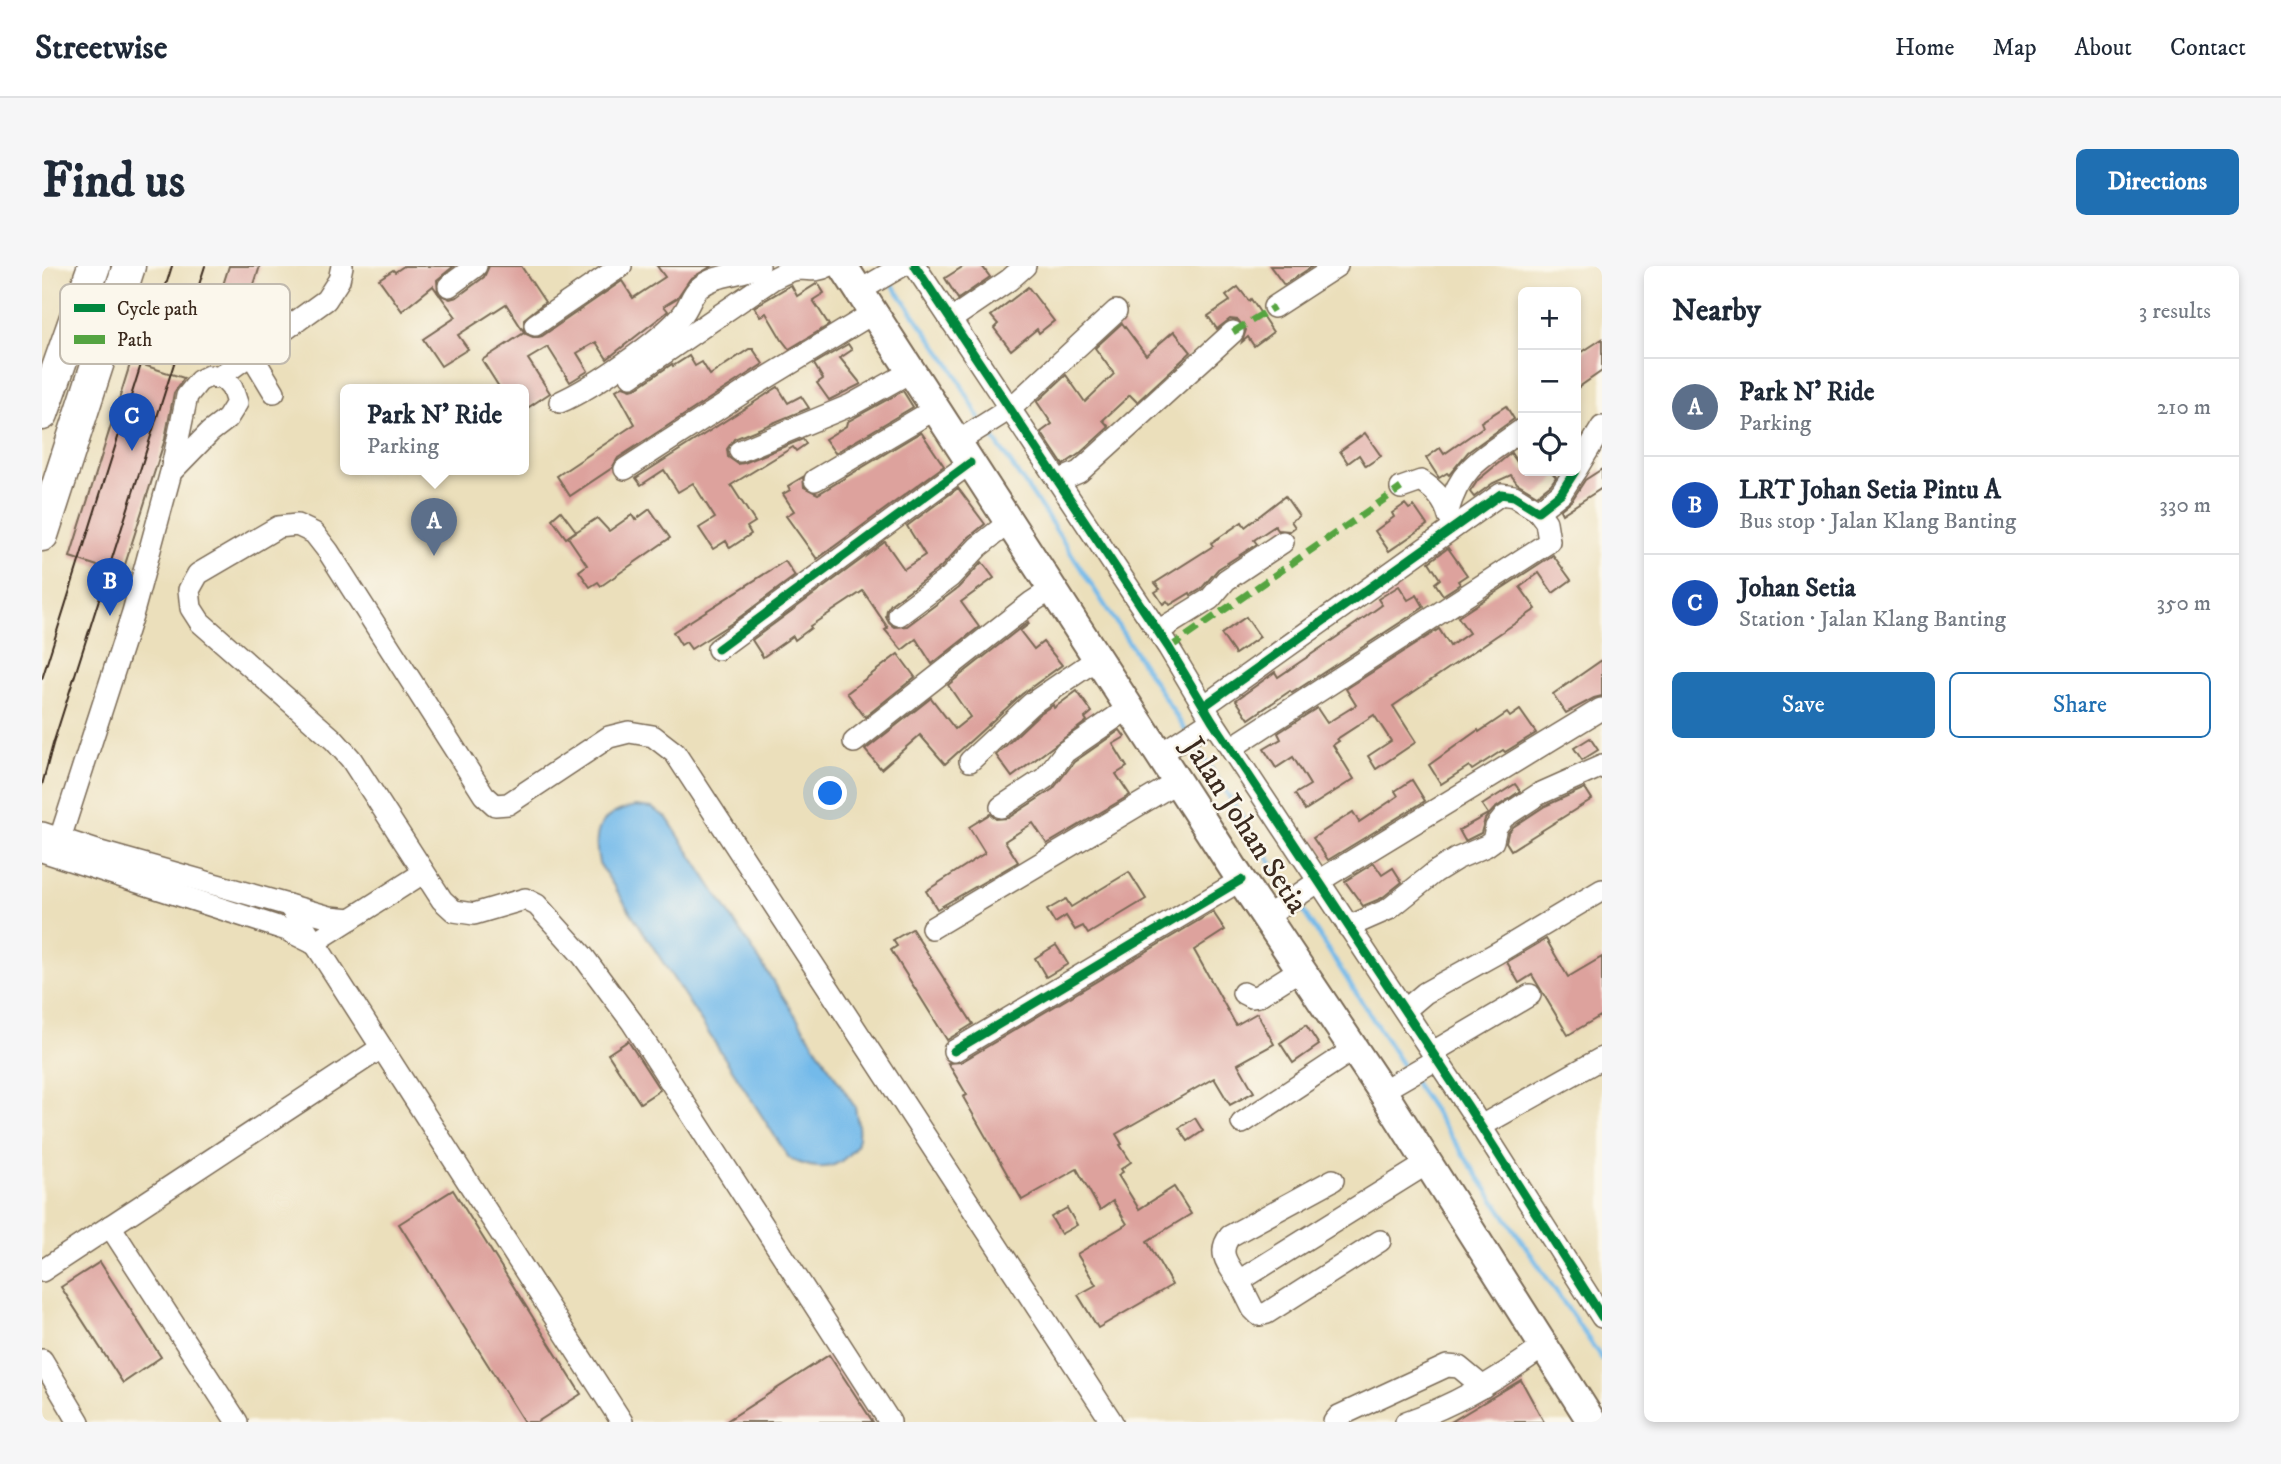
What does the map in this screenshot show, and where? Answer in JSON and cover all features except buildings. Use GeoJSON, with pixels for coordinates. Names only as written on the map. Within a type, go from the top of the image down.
{"type":"FeatureCollection","features":[{"type":"Feature","properties":{"kind":"highway"},"geometry":{"type":"LineString","coordinates":[[88,284],[94,266]]}},
{"type":"Feature","properties":{"kind":"highway"},"geometry":{"type":"LineString","coordinates":[[123,284],[129,266]]}},
{"type":"Feature","properties":{"kind":"highway"},"geometry":{"type":"LineString","coordinates":[[42,414],[60,363]]}},
{"type":"Feature","properties":{"kind":"highway"},"geometry":{"type":"LineString","coordinates":[[42,535],[97,364]]}},
{"type":"Feature","properties":{"kind":"main road","name":"Jalan Johan Setia"},"geometry":{"type":"LineString","coordinates":[[844,266],[868,296],[935,409],[966,446],[1043,595],[1089,664],[1122,713],[1169,749],[1169,787],[1241,880],[1275,911],[1301,969],[1354,1049],[1390,1087],[1428,1163],[1592,1422]]}},
{"type":"Feature","properties":{"kind":"street"},"geometry":{"type":"LineString","coordinates":[[78,266],[81,284]]}},
{"type":"Feature","properties":{"kind":"street"},"geometry":{"type":"LineString","coordinates":[[290,326],[326,300],[340,280],[342,266]]}},
{"type":"Feature","properties":{"kind":"street"},"geometry":{"type":"LineString","coordinates":[[449,286],[476,266]]}},
{"type":"Feature","properties":{"kind":"street"},"geometry":{"type":"LineString","coordinates":[[535,325],[621,266]]}},
{"type":"Feature","properties":{"kind":"street"},"geometry":{"type":"LineString","coordinates":[[560,402],[580,394],[661,336],[684,314],[697,289],[727,274],[747,272],[758,266]]}},
{"type":"Feature","properties":{"kind":"street"},"geometry":{"type":"LineString","coordinates":[[631,376],[786,271],[800,269],[812,272],[828,266]]}},
{"type":"Feature","properties":{"kind":"street"},"geometry":{"type":"LineString","coordinates":[[625,469],[755,385],[902,266]]}},
{"type":"Feature","properties":{"kind":"street"},"geometry":{"type":"LineString","coordinates":[[915,266],[1007,411],[1058,481],[1157,631],[1206,717],[1231,748],[1314,884],[1348,927],[1405,1010],[1432,1059],[1481,1126],[1602,1317]]}},
{"type":"Feature","properties":{"kind":"street"},"geometry":{"type":"LineString","coordinates":[[950,320],[1009,281],[1026,266]]}},
{"type":"Feature","properties":{"kind":"street"},"geometry":{"type":"LineString","coordinates":[[1274,307],[1337,266]]}},
{"type":"Feature","properties":{"kind":"street"},"geometry":{"type":"LineString","coordinates":[[718,649],[966,446],[1116,311]]}},
{"type":"Feature","properties":{"kind":"street"},"geometry":{"type":"LineString","coordinates":[[1058,481],[1079,472],[1233,332]]}},
{"type":"Feature","properties":{"kind":"street"},"geometry":{"type":"LineString","coordinates":[[218,378],[237,364]]}},
{"type":"Feature","properties":{"kind":"street"},"geometry":{"type":"LineString","coordinates":[[257,364],[274,391]]}},
{"type":"Feature","properties":{"kind":"street"},"geometry":{"type":"LineString","coordinates":[[740,451],[851,405],[912,371]]}},
{"type":"Feature","properties":{"kind":"street"},"geometry":{"type":"LineString","coordinates":[[50,844],[133,612],[172,472],[187,396],[199,381],[209,376],[224,379],[232,388],[237,403],[227,419],[210,432],[172,472]]}},
{"type":"Feature","properties":{"kind":"street"},"geometry":{"type":"LineString","coordinates":[[815,480],[935,409]]}},
{"type":"Feature","properties":{"kind":"street"},"geometry":{"type":"LineString","coordinates":[[1581,462],[1602,428]]}},
{"type":"Feature","properties":{"kind":"street"},"geometry":{"type":"LineString","coordinates":[[1449,520],[1460,480],[1472,464],[1518,432]]}},
{"type":"Feature","properties":{"kind":"street"},"geometry":{"type":"LineString","coordinates":[[1538,511],[1561,493],[1572,476]]}},
{"type":"Feature","properties":{"kind":"street"},"geometry":{"type":"LineString","coordinates":[[1401,488],[1421,481],[1433,488],[1449,520]]}},
{"type":"Feature","properties":{"kind":"street"},"geometry":{"type":"LineString","coordinates":[[1169,749],[1449,520],[1501,494],[1514,496],[1538,511],[1549,531],[1546,544],[1231,748]]}},
{"type":"Feature","properties":{"kind":"street"},"geometry":{"type":"LineString","coordinates":[[899,615],[950,577],[978,547],[1008,523]]}},
{"type":"Feature","properties":{"kind":"street"},"geometry":{"type":"LineString","coordinates":[[890,1422],[632,1022],[583,956],[537,905],[525,899],[474,914],[454,911],[442,900],[352,759],[200,622],[191,608],[189,590],[198,574],[278,527],[297,525],[314,533],[484,795],[495,805],[508,804],[609,737],[629,732],[653,736],[675,753],[1112,1422]]}},
{"type":"Feature","properties":{"kind":"street"},"geometry":{"type":"LineString","coordinates":[[1157,631],[1210,599],[1226,580],[1283,542]]}},
{"type":"Feature","properties":{"kind":"street"},"geometry":{"type":"LineString","coordinates":[[854,742],[1043,595]]}},
{"type":"Feature","properties":{"kind":"street"},"geometry":{"type":"LineString","coordinates":[[970,761],[1031,704],[1089,664]]}},
{"type":"Feature","properties":{"kind":"street"},"geometry":{"type":"LineString","coordinates":[[1275,911],[1314,884],[1601,709]]}},
{"type":"Feature","properties":{"kind":"street"},"geometry":{"type":"LineString","coordinates":[[1001,807],[1045,778],[1065,752],[1122,713]]}},
{"type":"Feature","properties":{"kind":"street"},"geometry":{"type":"LineString","coordinates":[[1348,927],[1389,909],[1435,872],[1486,846],[1493,841],[1496,827],[1504,817],[1539,793],[1602,766]]}},
{"type":"Feature","properties":{"kind":"street"},"geometry":{"type":"LineString","coordinates":[[932,928],[1169,787]]}},
{"type":"Feature","properties":{"kind":"street"},"geometry":{"type":"LineString","coordinates":[[50,844],[330,917],[351,919]]}},
{"type":"Feature","properties":{"kind":"street"},"geometry":{"type":"LineString","coordinates":[[50,844],[287,930],[313,943]]}},
{"type":"Feature","properties":{"kind":"street"},"geometry":{"type":"LineString","coordinates":[[313,943],[423,873]]}},
{"type":"Feature","properties":{"kind":"street"},"geometry":{"type":"LineString","coordinates":[[954,1051],[1241,880]]}},
{"type":"Feature","properties":{"kind":"street"},"geometry":{"type":"LineString","coordinates":[[1405,1010],[1425,993],[1602,890]]}},
{"type":"Feature","properties":{"kind":"street"},"geometry":{"type":"LineString","coordinates":[[288,905],[622,1422]]}},
{"type":"Feature","properties":{"kind":"street"},"geometry":{"type":"LineString","coordinates":[[1243,993],[1251,997],[1258,996],[1301,969]]}},
{"type":"Feature","properties":{"kind":"street"},"geometry":{"type":"LineString","coordinates":[[1390,1087],[1530,995]]}},
{"type":"Feature","properties":{"kind":"street"},"geometry":{"type":"LineString","coordinates":[[42,1271],[381,1048]]}},
{"type":"Feature","properties":{"kind":"street"},"geometry":{"type":"LineString","coordinates":[[1242,1123],[1354,1049]]}},
{"type":"Feature","properties":{"kind":"street"},"geometry":{"type":"LineString","coordinates":[[1481,1126],[1602,1058]]}},
{"type":"Feature","properties":{"kind":"street"},"geometry":{"type":"LineString","coordinates":[[1239,1281],[1428,1163]]}},
{"type":"Feature","properties":{"kind":"street"},"geometry":{"type":"LineString","coordinates":[[1333,1180],[1230,1236],[1224,1243],[1224,1257],[1253,1309],[1259,1314],[1267,1313],[1380,1241]]}},
{"type":"Feature","properties":{"kind":"street"},"geometry":{"type":"LineString","coordinates":[[110,1226],[237,1422]]}},
{"type":"Feature","properties":{"kind":"street"},"geometry":{"type":"LineString","coordinates":[[1406,1422],[1435,1412],[1483,1387],[1544,1346]]}},
{"type":"Feature","properties":{"kind":"street"},"geometry":{"type":"LineString","coordinates":[[42,1360],[79,1422]]}},
{"type":"Feature","properties":{"kind":"street"},"geometry":{"type":"LineString","coordinates":[[1334,1422],[1339,1416],[1447,1366],[1459,1367],[1483,1387]]}},
{"type":"Feature","properties":{"kind":"water"},"geometry":{"type":"Polygon","coordinates":[[[636,806],[652,808],[667,818],[855,1107],[858,1136],[855,1147],[839,1163],[817,1167],[789,1158],[599,863],[597,840],[602,824],[615,813],[636,806]]]}},
{"type":"Feature","properties":{"kind":"waterway"},"geometry":{"type":"LineString","coordinates":[[889,280],[951,366],[980,419]]}},
{"type":"Feature","properties":{"kind":"waterway"},"geometry":{"type":"LineString","coordinates":[[987,429],[1047,516],[1186,731]]}},
{"type":"Feature","properties":{"kind":"waterway"},"geometry":{"type":"LineString","coordinates":[[1193,741],[1291,893]]}},
{"type":"Feature","properties":{"kind":"waterway"},"geometry":{"type":"LineString","coordinates":[[1298,903],[1405,1069]]}},
{"type":"Feature","properties":{"kind":"waterway"},"geometry":{"type":"LineString","coordinates":[[1412,1079],[1602,1359]]}},
{"type":"Feature","properties":{"kind":"tram line"},"geometry":{"type":"LineString","coordinates":[[166,284],[172,266]]}},
{"type":"Feature","properties":{"kind":"tram line"},"geometry":{"type":"LineString","coordinates":[[199,284],[205,266]]}},
{"type":"Feature","properties":{"kind":"tram line"},"geometry":{"type":"LineString","coordinates":[[42,679],[141,364]]}},
{"type":"Feature","properties":{"kind":"tram line"},"geometry":{"type":"LineString","coordinates":[[42,785],[174,364]]}},
{"type":"Feature","properties":{"kind":"marked path"},"geometry":{"type":"LineString","coordinates":[[1233,332],[1274,307]]}},
{"type":"Feature","properties":{"kind":"marked path"},"geometry":{"type":"LineString","coordinates":[[1169,648],[1401,488]]}},
{"type":"Feature","properties":{"kind":"cycle path"},"geometry":{"type":"LineString","coordinates":[[915,266],[1169,648],[1212,720],[1469,1108],[1602,1317]]}},
{"type":"Feature","properties":{"kind":"cycle path"},"geometry":{"type":"LineString","coordinates":[[718,649],[970,463]]}},
{"type":"Feature","properties":{"kind":"cycle path"},"geometry":{"type":"LineString","coordinates":[[1204,706],[1501,494],[1514,496],[1538,511],[1561,493],[1572,476]]}},
{"type":"Feature","properties":{"kind":"cycle path"},"geometry":{"type":"LineString","coordinates":[[954,1051],[1241,880]]}},
{"type":"Feature","properties":{"kind":"place","name":"Johan Setia"},"geometry":{"type":"Point","coordinates":[132,451]}},
{"type":"Feature","properties":{"kind":"place","name":"Park N' Ride"},"geometry":{"type":"Point","coordinates":[434,556]}},
{"type":"Feature","properties":{"kind":"place","name":"LRT Johan Setia Pintu A"},"geometry":{"type":"Point","coordinates":[110,616]}}]}
